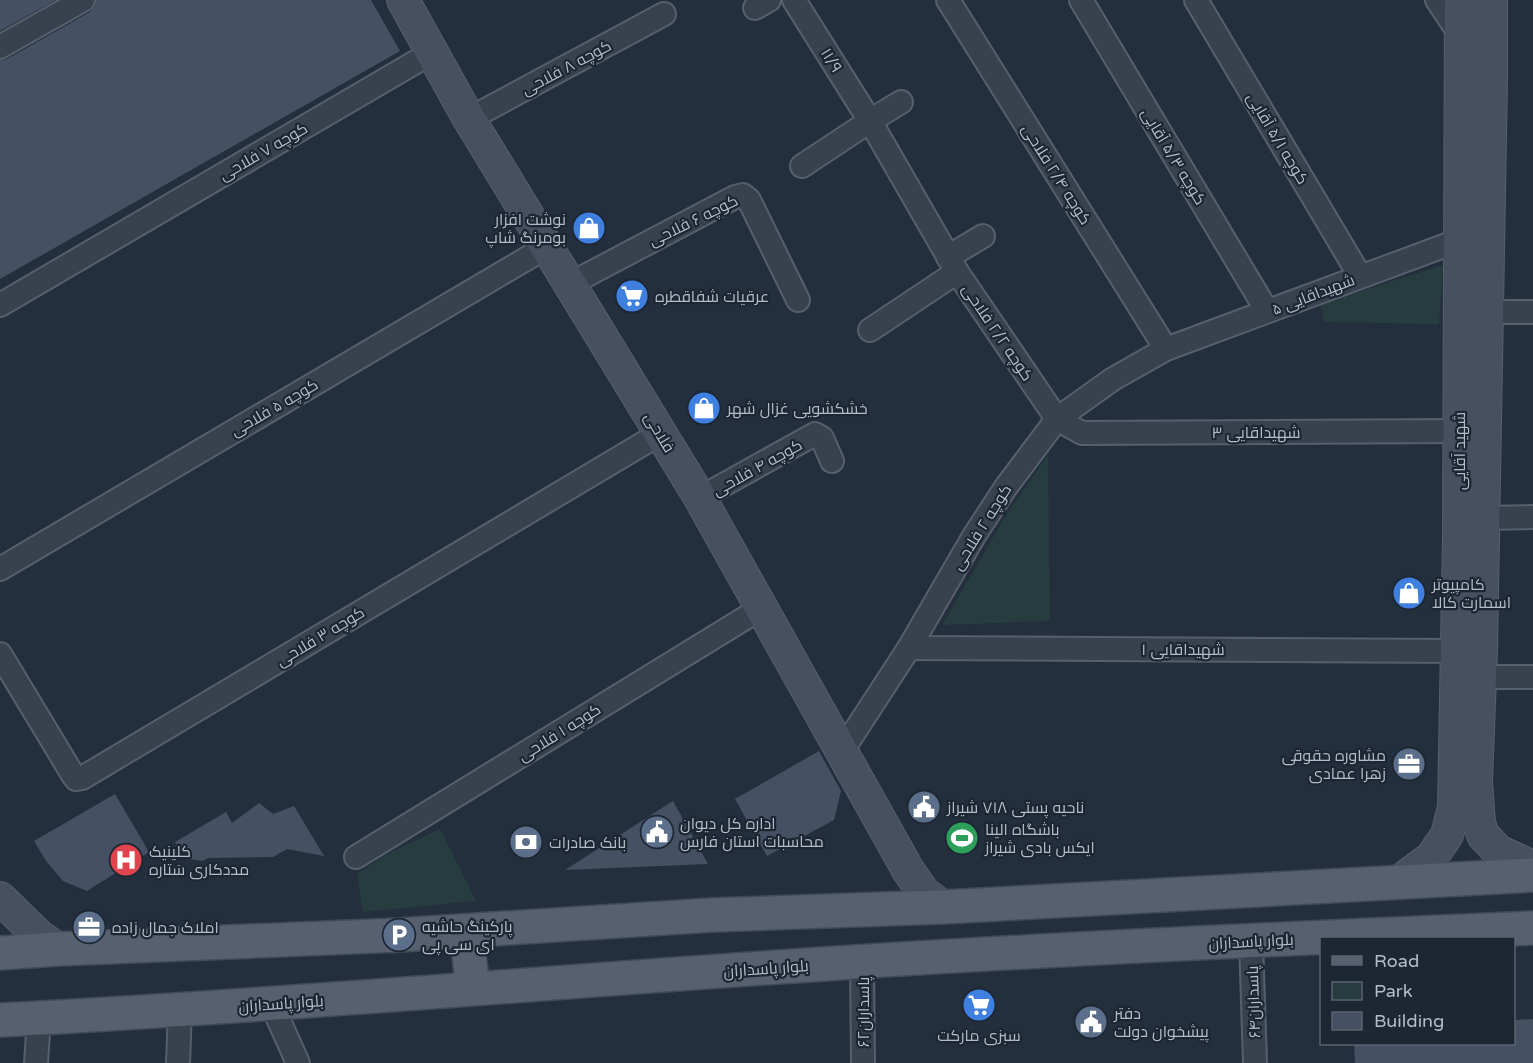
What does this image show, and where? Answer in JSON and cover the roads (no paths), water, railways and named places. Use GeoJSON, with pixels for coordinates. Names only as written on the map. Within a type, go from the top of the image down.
{"type":"FeatureCollection","features":[{"type":"Feature","properties":{"kind":"main road","name":"فلاحی"},"geometry":{"type":"LineString","coordinates":[[403,0],[469,119],[700,498],[908,870],[924,893],[943,907]]}},
{"type":"Feature","properties":{"kind":"main road","name":"شهید آقایی"},"geometry":{"type":"LineString","coordinates":[[1400,881],[1431,858],[1447,835],[1465,823],[1476,782],[1465,669],[1459,431],[1461,0]]}},
{"type":"Feature","properties":{"kind":"main road","name":"شهید آقایی"},"geometry":{"type":"LineString","coordinates":[[1465,669],[1482,518],[1491,0]]}},
{"type":"Feature","properties":{"kind":"main road","name":"شهید آقایی"},"geometry":{"type":"LineString","coordinates":[[1465,823],[1483,835],[1498,851],[1533,867]]}},
{"type":"Feature","properties":{"kind":"main road"},"geometry":{"type":"LineString","coordinates":[[874,909],[897,895],[904,885],[908,870]]}},
{"type":"Feature","properties":{"kind":"main road"},"geometry":{"type":"LineString","coordinates":[[0,953],[466,931],[700,916],[943,907],[1533,875]]}},
{"type":"Feature","properties":{"kind":"main road"},"geometry":{"type":"LineString","coordinates":[[0,898],[39,936],[58,949]]}},
{"type":"Feature","properties":{"kind":"main road","name":"بلوار پاسداران"},"geometry":{"type":"LineString","coordinates":[[1338,937],[1533,928]]}},
{"type":"Feature","properties":{"kind":"main road"},"geometry":{"type":"LineString","coordinates":[[466,931],[473,988]]}},
{"type":"Feature","properties":{"kind":"main road","name":"بلوار پاسداران"},"geometry":{"type":"LineString","coordinates":[[0,1020],[272,1005],[473,988],[862,961],[1320,938]]}},
{"type":"Feature","properties":{"kind":"street"},"geometry":{"type":"LineString","coordinates":[[0,47],[82,0]]}},
{"type":"Feature","properties":{"kind":"street","name":"۱۱/۹"},"geometry":{"type":"LineString","coordinates":[[794,0],[870,121],[952,264]]}},
{"type":"Feature","properties":{"kind":"street","name":"کوچه ۲/۴ فلاحی"},"geometry":{"type":"LineString","coordinates":[[948,0],[1167,349]]}},
{"type":"Feature","properties":{"kind":"street","name":"کوچه ۵/۳ آقایی"},"geometry":{"type":"LineString","coordinates":[[1081,0],[1267,311]]}},
{"type":"Feature","properties":{"kind":"street","name":"کوچه ۵/۱ آقایی"},"geometry":{"type":"LineString","coordinates":[[1196,0],[1360,276]]}},
{"type":"Feature","properties":{"kind":"street"},"geometry":{"type":"LineString","coordinates":[[1437,0],[1461,36]]}},
{"type":"Feature","properties":{"kind":"street","name":"کوچه ۸ فلاحی"},"geometry":{"type":"LineString","coordinates":[[469,119],[664,14]]}},
{"type":"Feature","properties":{"kind":"street","name":"کوچه ۷ فلاحی"},"geometry":{"type":"LineString","coordinates":[[0,305],[431,53]]}},
{"type":"Feature","properties":{"kind":"street"},"geometry":{"type":"LineString","coordinates":[[802,166],[902,102]]}},
{"type":"Feature","properties":{"kind":"street","name":"کوچه ۶ فلاحی"},"geometry":{"type":"LineString","coordinates":[[570,284],[735,197],[743,195],[749,200],[798,300]]}},
{"type":"Feature","properties":{"kind":"street"},"geometry":{"type":"LineString","coordinates":[[952,264],[983,236]]}},
{"type":"Feature","properties":{"kind":"street","name":"۵ شهیداقایی"},"geometry":{"type":"LineString","coordinates":[[1167,349],[1460,240]]}},
{"type":"Feature","properties":{"kind":"street","name":"کوچه ۵ فلاحی"},"geometry":{"type":"LineString","coordinates":[[0,568],[548,246]]}},
{"type":"Feature","properties":{"kind":"street","name":"کوچه ۲/۲ فلاحی"},"geometry":{"type":"LineString","coordinates":[[870,330],[952,264],[1057,419]]}},
{"type":"Feature","properties":{"kind":"street"},"geometry":{"type":"LineString","coordinates":[[1486,312],[1533,312]]}},
{"type":"Feature","properties":{"kind":"street","name":"کوچه ۲ فلاحی"},"geometry":{"type":"LineString","coordinates":[[842,751],[909,648],[974,536],[1006,487],[1057,419],[1113,379],[1167,349]]}},
{"type":"Feature","properties":{"kind":"street","name":"۳ شهیداقایی"},"geometry":{"type":"LineString","coordinates":[[1057,419],[1082,433],[1459,431]]}},
{"type":"Feature","properties":{"kind":"street","name":"کوچه ۳ فلاحی"},"geometry":{"type":"LineString","coordinates":[[0,654],[73,775],[76,779],[82,778],[660,433]]}},
{"type":"Feature","properties":{"kind":"street","name":"کوچه ۴ فلاحی"},"geometry":{"type":"LineString","coordinates":[[700,498],[815,434],[822,438],[832,461]]}},
{"type":"Feature","properties":{"kind":"street"},"geometry":{"type":"LineString","coordinates":[[1482,518],[1533,517]]}},
{"type":"Feature","properties":{"kind":"street","name":"کوچه ۱ فلاحی"},"geometry":{"type":"LineString","coordinates":[[356,857],[763,607]]}},
{"type":"Feature","properties":{"kind":"street","name":"۱ شهیداقایی"},"geometry":{"type":"LineString","coordinates":[[909,648],[1465,669],[1533,677]]}},
{"type":"Feature","properties":{"kind":"street","name":"پاسداران۶۴"},"geometry":{"type":"LineString","coordinates":[[1251,941],[1256,1063]]}},
{"type":"Feature","properties":{"kind":"street","name":"پاسداران۶۲"},"geometry":{"type":"LineString","coordinates":[[862,961],[863,1063]]}},
{"type":"Feature","properties":{"kind":"street"},"geometry":{"type":"LineString","coordinates":[[272,1005],[298,1063]]}},
{"type":"Feature","properties":{"kind":"street"},"geometry":{"type":"LineString","coordinates":[[178,1063],[180,1009]]}},
{"type":"Feature","properties":{"kind":"street"},"geometry":{"type":"LineString","coordinates":[[36,1063],[39,1018]]}},
{"type":"Feature","properties":{"kind":"place","name":"نوشت افزار بومرنگ شاپ"},"geometry":{"type":"Point","coordinates":[589,228]}},
{"type":"Feature","properties":{"kind":"place","name":"عرقیات شفاقطره"},"geometry":{"type":"Point","coordinates":[632,296]}},
{"type":"Feature","properties":{"kind":"place","name":"خشکشویی غزال شهر"},"geometry":{"type":"Point","coordinates":[704,408]}},
{"type":"Feature","properties":{"kind":"place","name":"کامپیوتر اسمارت کالا"},"geometry":{"type":"Point","coordinates":[1409,593]}},
{"type":"Feature","properties":{"kind":"place","name":"مشاوره حقوقی زهرا عمادی"},"geometry":{"type":"Point","coordinates":[1409,764]}},
{"type":"Feature","properties":{"kind":"place","name":"ناحیه پستی ۷۱۸ شیراز"},"geometry":{"type":"Point","coordinates":[924,807]}},
{"type":"Feature","properties":{"kind":"place","name":"اداره کل دیوان محاسبات استان فارس"},"geometry":{"type":"Point","coordinates":[657,832]}},
{"type":"Feature","properties":{"kind":"place","name":"باشگاه الینا ایکس بادی شیراز"},"geometry":{"type":"Point","coordinates":[962,838]}},
{"type":"Feature","properties":{"kind":"place","name":"بانک صادرات"},"geometry":{"type":"Point","coordinates":[526,842]}},
{"type":"Feature","properties":{"kind":"place","name":"کلینیک مددکاری سَتاره"},"geometry":{"type":"Point","coordinates":[126,860]}},
{"type":"Feature","properties":{"kind":"place","name":"املاک جمال زاده"},"geometry":{"type":"Point","coordinates":[89,927]}},
{"type":"Feature","properties":{"kind":"place","name":"پارکینگ حاشیه ای سی پی"},"geometry":{"type":"Point","coordinates":[399,935]}},
{"type":"Feature","properties":{"kind":"place","name":"سبزی مارکت"},"geometry":{"type":"Point","coordinates":[979,1005]}},
{"type":"Feature","properties":{"kind":"place","name":"دفتر پیشخوان دولت"},"geometry":{"type":"Point","coordinates":[1091,1022]}}]}
